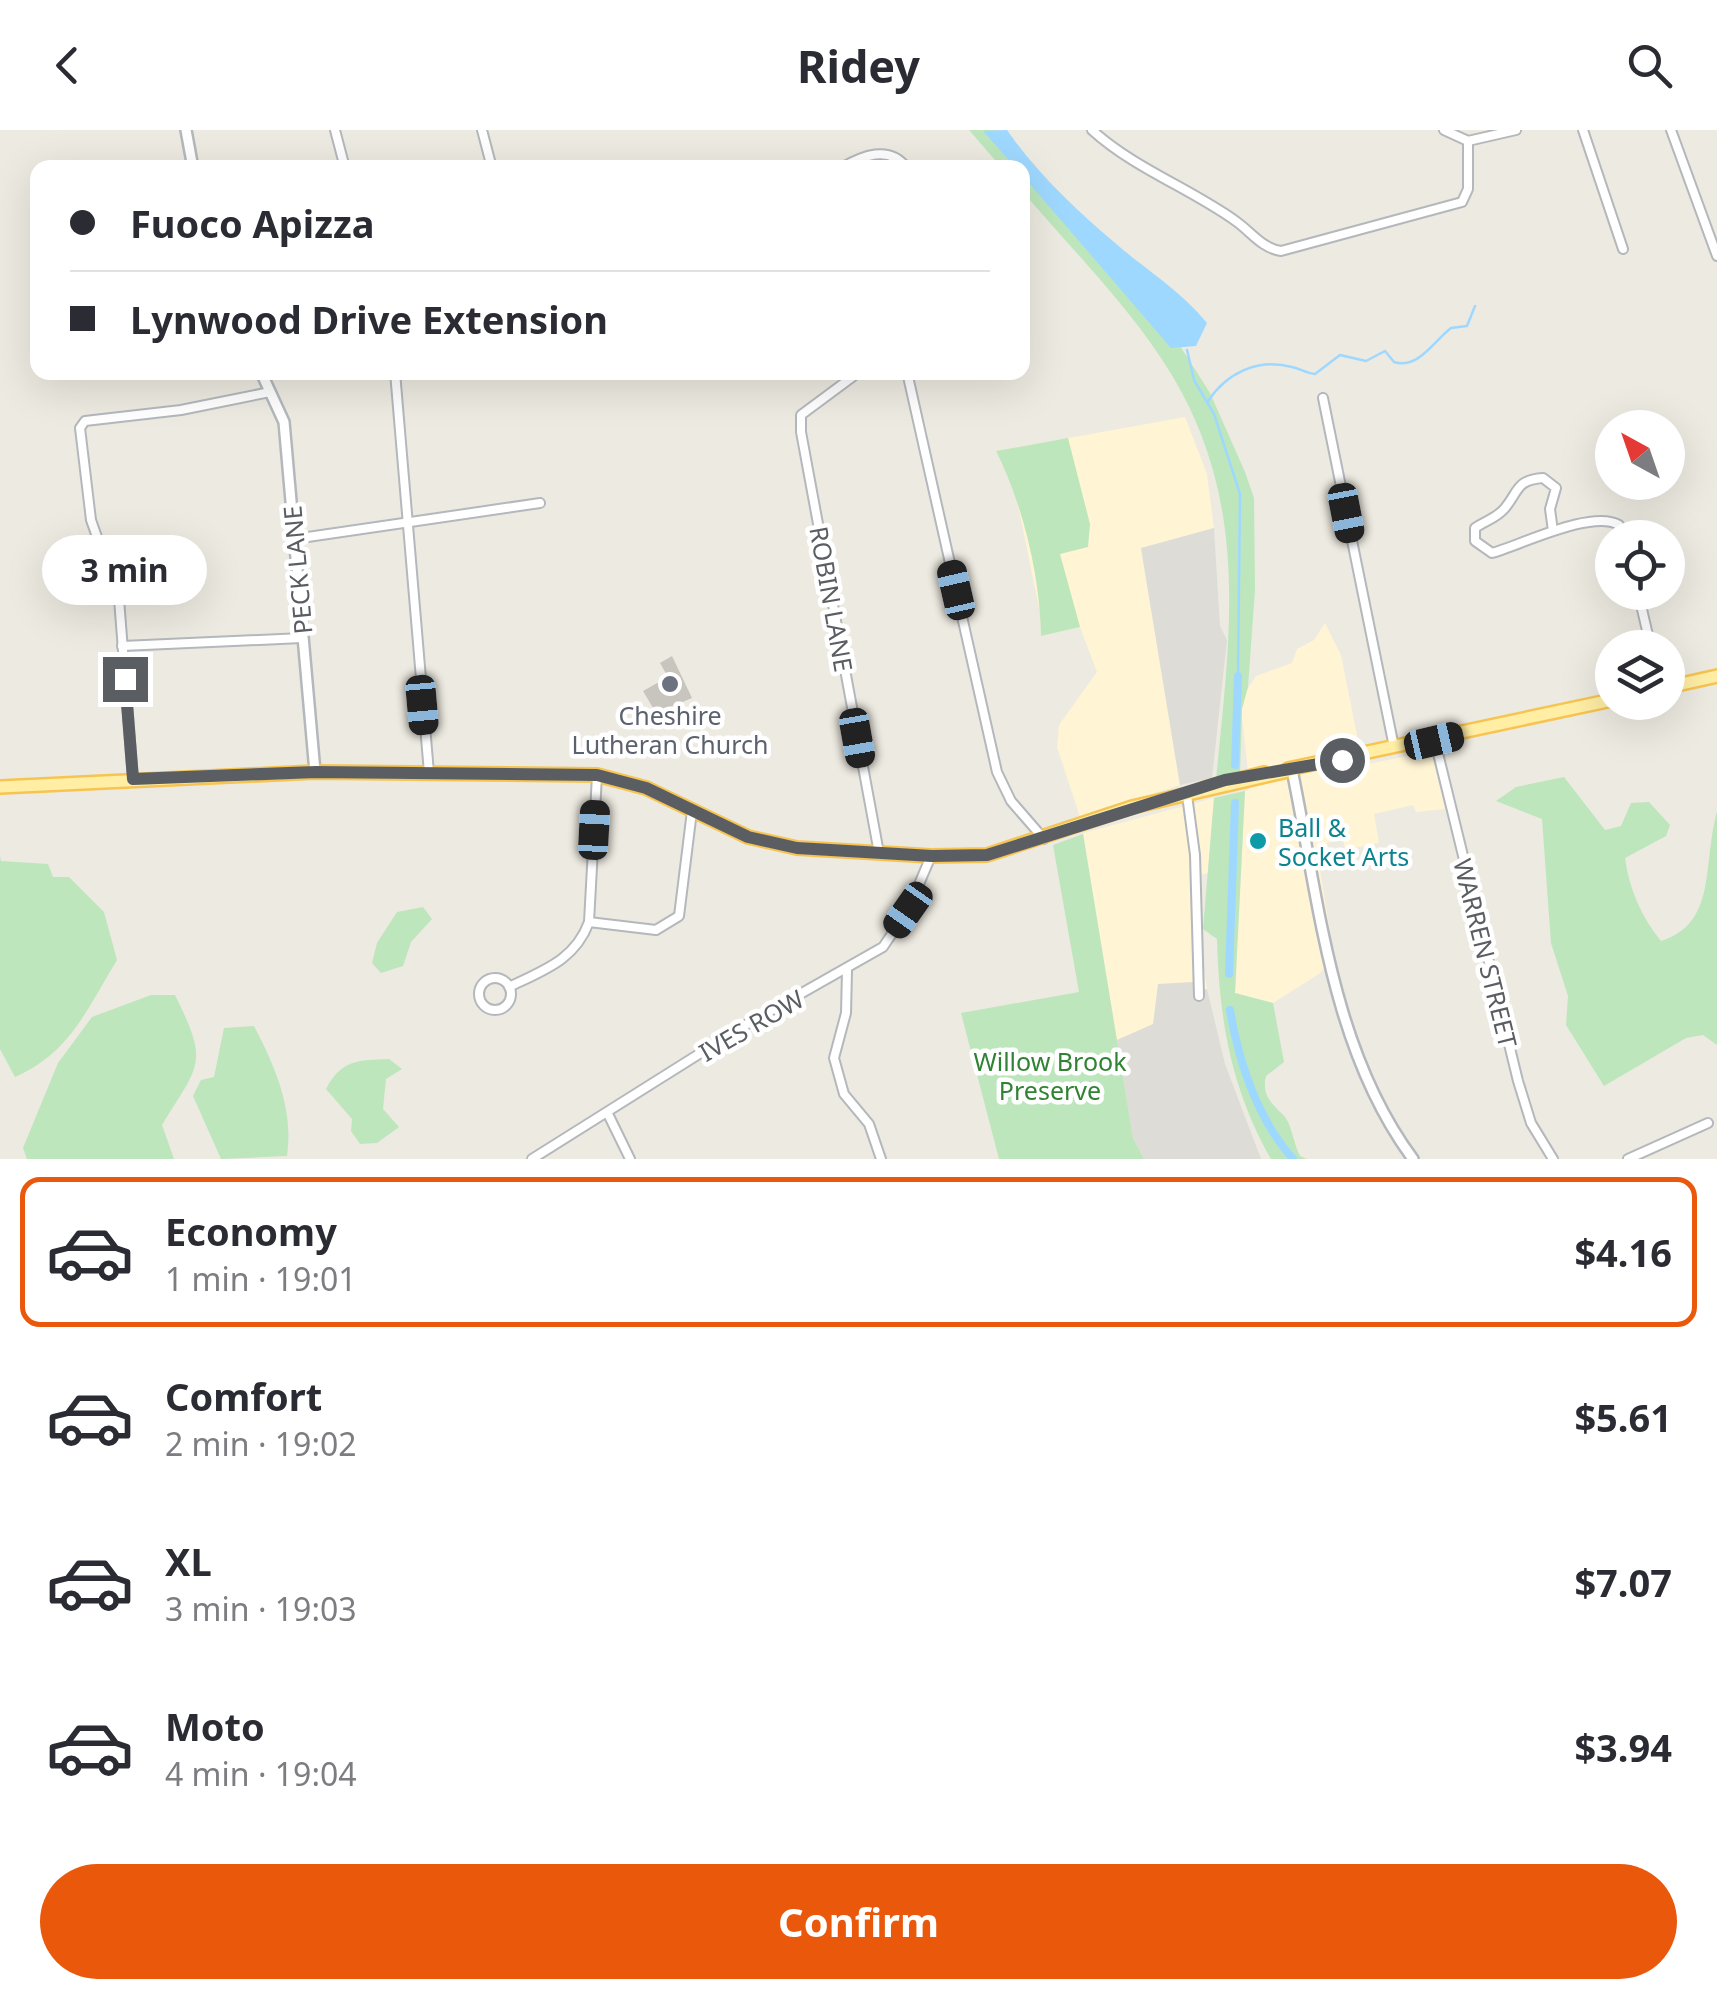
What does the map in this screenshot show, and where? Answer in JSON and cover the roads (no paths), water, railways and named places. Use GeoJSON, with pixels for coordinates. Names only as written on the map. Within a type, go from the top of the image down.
{"type":"FeatureCollection","features":[{"type":"Feature","properties":{"kind":"main road"},"geometry":{"type":"LineString","coordinates":[[1685,683],[1717,676]]}},
{"type":"Feature","properties":{"kind":"main road"},"geometry":{"type":"LineString","coordinates":[[0,787],[316,772],[597,775],[646,788],[748,837],[792,847],[932,856],[987,855],[1225,780],[1394,750],[1595,704]]}},
{"type":"Feature","properties":{"kind":"street"},"geometry":{"type":"LineString","coordinates":[[186,130],[192,160]]}},
{"type":"Feature","properties":{"kind":"street"},"geometry":{"type":"LineString","coordinates":[[335,130],[343,160]]}},
{"type":"Feature","properties":{"kind":"street"},"geometry":{"type":"LineString","coordinates":[[482,130],[490,160]]}},
{"type":"Feature","properties":{"kind":"street"},"geometry":{"type":"LineString","coordinates":[[1092,130],[1144,170],[1235,221],[1268,249],[1281,252],[1462,202],[1468,188],[1468,141]]}},
{"type":"Feature","properties":{"kind":"street"},"geometry":{"type":"LineString","coordinates":[[1444,130],[1468,141],[1516,130]]}},
{"type":"Feature","properties":{"kind":"street"},"geometry":{"type":"LineString","coordinates":[[1583,130],[1623,249]]}},
{"type":"Feature","properties":{"kind":"street"},"geometry":{"type":"LineString","coordinates":[[1671,130],[1717,256]]}},
{"type":"Feature","properties":{"kind":"street"},"geometry":{"type":"LineString","coordinates":[[859,160],[878,152],[902,160]]}},
{"type":"Feature","properties":{"kind":"street","name":"PECK LANE"},"geometry":{"type":"LineString","coordinates":[[265,380],[284,422],[316,772]]}},
{"type":"Feature","properties":{"kind":"street"},"geometry":{"type":"LineString","coordinates":[[396,380],[429,773]]}},
{"type":"Feature","properties":{"kind":"street","name":"ROBIN LANE"},"geometry":{"type":"LineString","coordinates":[[848,380],[801,415],[800,432],[878,853]]}},
{"type":"Feature","properties":{"kind":"street"},"geometry":{"type":"LineString","coordinates":[[909,380],[997,772],[1011,801],[1044,839]]}},
{"type":"Feature","properties":{"kind":"street"},"geometry":{"type":"LineString","coordinates":[[133,779],[119,599],[90,520],[80,428],[85,421],[181,410],[270,392]]}},
{"type":"Feature","properties":{"kind":"street"},"geometry":{"type":"LineString","coordinates":[[1324,398],[1394,750]]}},
{"type":"Feature","properties":{"kind":"street"},"geometry":{"type":"LineString","coordinates":[[1553,531],[1550,510],[1557,497],[1556,488],[1542,478],[1529,479],[1515,487],[1504,510],[1475,528],[1475,541],[1492,554],[1553,531],[1595,522]]}},
{"type":"Feature","properties":{"kind":"street"},"geometry":{"type":"LineString","coordinates":[[294,538],[540,503]]}},
{"type":"Feature","properties":{"kind":"street"},"geometry":{"type":"LineString","coordinates":[[122,646],[302,638]]}},
{"type":"Feature","properties":{"kind":"street","name":"WARREN STREET"},"geometry":{"type":"LineString","coordinates":[[1434,741],[1518,1081],[1531,1123],[1552,1159]]}},
{"type":"Feature","properties":{"kind":"street"},"geometry":{"type":"LineString","coordinates":[[1292,770],[1342,1016],[1398,1140],[1413,1159]]}},
{"type":"Feature","properties":{"kind":"street"},"geometry":{"type":"LineString","coordinates":[[509,986],[568,958],[590,922],[597,775]]}},
{"type":"Feature","properties":{"kind":"street"},"geometry":{"type":"LineString","coordinates":[[1187,795],[1195,855],[1199,996]]}},
{"type":"Feature","properties":{"kind":"street"},"geometry":{"type":"LineString","coordinates":[[590,922],[656,930],[679,916],[692,811]]}},
{"type":"Feature","properties":{"kind":"street","name":"IVES ROW"},"geometry":{"type":"LineString","coordinates":[[532,1159],[742,1028],[883,947],[908,910],[932,856]]}},
{"type":"Feature","properties":{"kind":"street"},"geometry":{"type":"LineString","coordinates":[[847,971],[846,1013],[834,1058],[844,1094],[870,1124],[882,1159]]}},
{"type":"Feature","properties":{"kind":"street"},"geometry":{"type":"LineString","coordinates":[[502,979],[509,986],[509,1002],[501,1008],[486,1007],[480,999],[486,980],[502,979]]}},
{"type":"Feature","properties":{"kind":"street"},"geometry":{"type":"LineString","coordinates":[[608,1114],[630,1159]]}},
{"type":"Feature","properties":{"kind":"street"},"geometry":{"type":"LineString","coordinates":[[1628,1159],[1708,1123]]}},
{"type":"Feature","properties":{"kind":"water"},"geometry":{"type":"Polygon","coordinates":[[[1007,130],[1030,160],[1009,160],[983,131],[1007,130]]]}},
{"type":"Feature","properties":{"kind":"water"},"geometry":{"type":"Polygon","coordinates":[[[1030,160],[1071,203],[1207,323],[1196,346],[1171,348],[1030,184],[1030,160]]]}},
{"type":"Feature","properties":{"kind":"waterway"},"geometry":{"type":"LineString","coordinates":[[1208,401],[1224,383],[1255,366],[1279,365],[1315,374],[1340,355],[1366,361],[1385,351],[1394,362],[1411,362],[1451,328],[1467,326],[1475,306]]}},
{"type":"Feature","properties":{"kind":"waterway"},"geometry":{"type":"LineString","coordinates":[[1187,350],[1194,380],[1214,414],[1240,494],[1238,676]]}},
{"type":"Feature","properties":{"kind":"waterway"},"geometry":{"type":"LineString","coordinates":[[1235,765],[1238,676]]}},
{"type":"Feature","properties":{"kind":"waterway"},"geometry":{"type":"LineString","coordinates":[[1229,974],[1235,803]]}},
{"type":"Feature","properties":{"kind":"waterway"},"geometry":{"type":"LineString","coordinates":[[1230,1010],[1251,1089],[1269,1126],[1293,1159]]}},
{"type":"Feature","properties":{"kind":"place","name":"Cheshire Lutheran Church"},"geometry":{"type":"Point","coordinates":[670,684]}},
{"type":"Feature","properties":{"kind":"place","name":"Ball & Socket Arts"},"geometry":{"type":"Point","coordinates":[1258,841]}},
{"type":"Feature","properties":{"kind":"park label","name":"Willow Brook Preserve"},"geometry":{"type":"Point","coordinates":[1050,1076]}}]}
